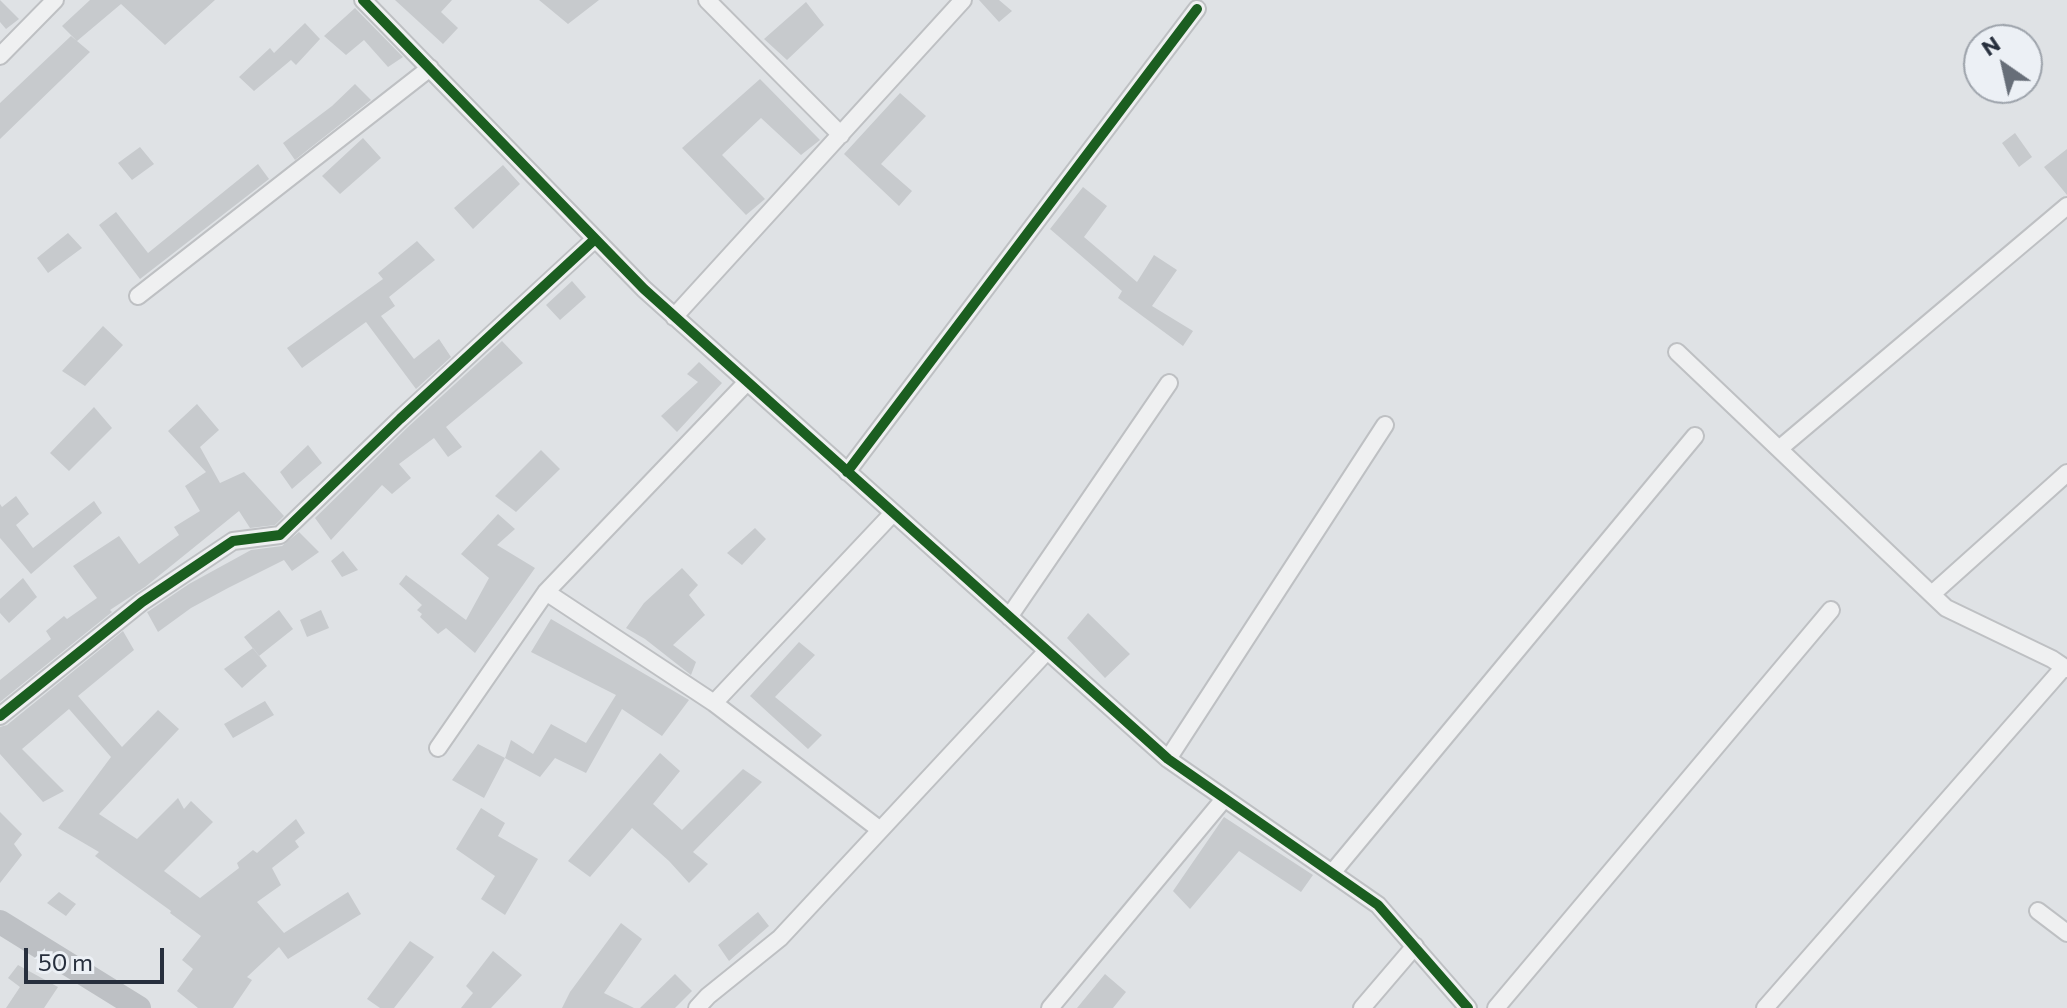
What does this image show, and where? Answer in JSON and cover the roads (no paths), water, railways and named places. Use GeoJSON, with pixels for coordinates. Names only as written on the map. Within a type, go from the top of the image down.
{"type":"FeatureCollection","features":[{"type":"Feature","properties":{"kind":"street"},"geometry":{"type":"LineString","coordinates":[[0,56],[55,0]]}},
{"type":"Feature","properties":{"kind":"street"},"geometry":{"type":"LineString","coordinates":[[363,0],[674,317],[1168,759],[1378,905],[1468,1008]]}},
{"type":"Feature","properties":{"kind":"street"},"geometry":{"type":"LineString","coordinates":[[707,0],[841,135]]}},
{"type":"Feature","properties":{"kind":"street"},"geometry":{"type":"LineString","coordinates":[[674,317],[963,0]]}},
{"type":"Feature","properties":{"kind":"street"},"geometry":{"type":"LineString","coordinates":[[847,472],[1197,9]]}},
{"type":"Feature","properties":{"kind":"street"},"geometry":{"type":"LineString","coordinates":[[138,296],[430,68]]}},
{"type":"Feature","properties":{"kind":"street"},"geometry":{"type":"LineString","coordinates":[[1779,449],[2067,206]]}},
{"type":"Feature","properties":{"kind":"street"},"geometry":{"type":"LineString","coordinates":[[0,716],[142,602],[233,541],[280,535],[595,239]]}},
{"type":"Feature","properties":{"kind":"street"},"geometry":{"type":"LineString","coordinates":[[1677,352],[1946,608],[2065,668],[1765,1008]]}},
{"type":"Feature","properties":{"kind":"street"},"geometry":{"type":"LineString","coordinates":[[438,748],[546,592],[747,382]]}},
{"type":"Feature","properties":{"kind":"street"},"geometry":{"type":"LineString","coordinates":[[1009,617],[1169,383]]}},
{"type":"Feature","properties":{"kind":"street"},"geometry":{"type":"LineString","coordinates":[[1168,759],[1385,425]]}},
{"type":"Feature","properties":{"kind":"street"},"geometry":{"type":"LineString","coordinates":[[1332,873],[1695,436]]}},
{"type":"Feature","properties":{"kind":"street"},"geometry":{"type":"LineString","coordinates":[[1932,594],[2067,473]]}},
{"type":"Feature","properties":{"kind":"street"},"geometry":{"type":"LineString","coordinates":[[714,703],[893,513]]}},
{"type":"Feature","properties":{"kind":"street"},"geometry":{"type":"LineString","coordinates":[[546,592],[714,703],[879,829]]}},
{"type":"Feature","properties":{"kind":"street"},"geometry":{"type":"LineString","coordinates":[[1496,1008],[1831,610]]}},
{"type":"Feature","properties":{"kind":"street"},"geometry":{"type":"LineString","coordinates":[[697,1008],[780,938],[1047,651]]}},
{"type":"Feature","properties":{"kind":"street"},"geometry":{"type":"LineString","coordinates":[[1050,1008],[1224,799]]}},
{"type":"Feature","properties":{"kind":"street"},"geometry":{"type":"LineString","coordinates":[[2038,911],[2067,933]]}},
{"type":"Feature","properties":{"kind":"street"},"geometry":{"type":"LineString","coordinates":[[0,922],[139,1008]]}},
{"type":"Feature","properties":{"kind":"street"},"geometry":{"type":"LineString","coordinates":[[1362,1008],[1415,946]]}}]}
